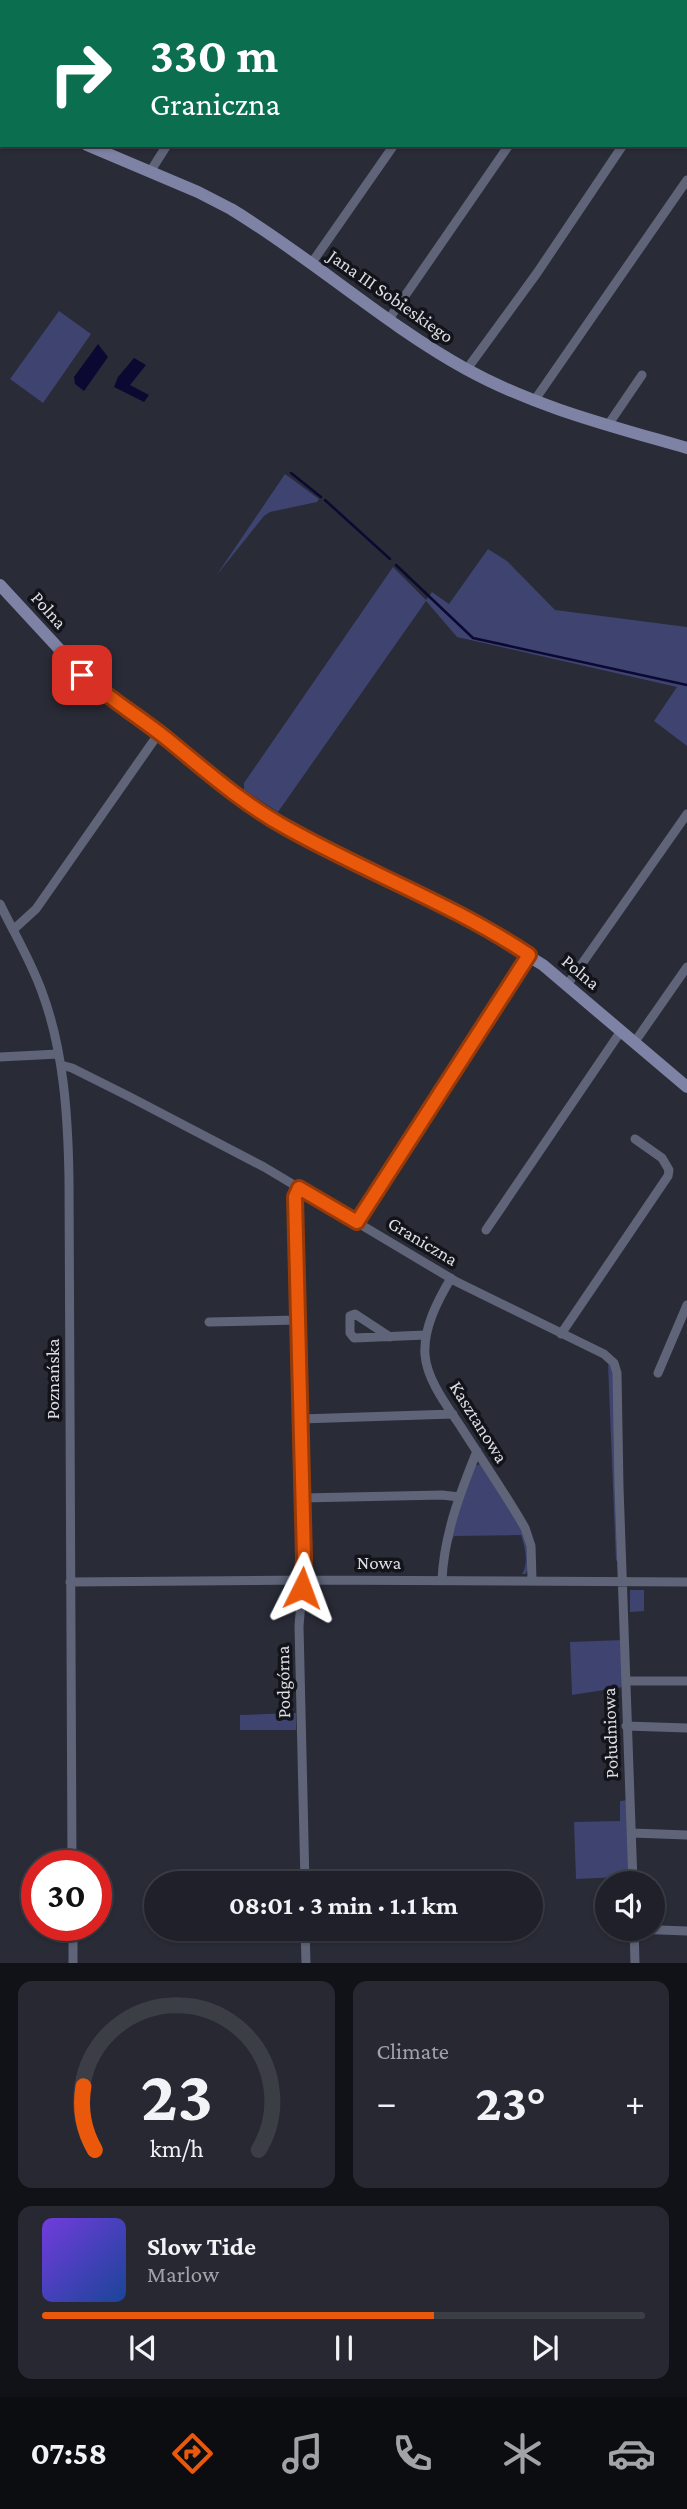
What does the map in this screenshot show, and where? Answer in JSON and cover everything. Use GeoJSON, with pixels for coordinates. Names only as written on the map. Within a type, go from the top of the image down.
{"type":"FeatureCollection","features":[{"type":"Feature","properties":{"kind":"street","name":"Jana III Sobieskiego"},"geometry":{"type":"LineString","coordinates":[[92,147],[225,206],[389,319],[467,369],[534,401],[687,448]]}},
{"type":"Feature","properties":{"kind":"street"},"geometry":{"type":"LineString","coordinates":[[150,172],[166,147]]}},
{"type":"Feature","properties":{"kind":"street"},"geometry":{"type":"LineString","coordinates":[[311,264],[393,147]]}},
{"type":"Feature","properties":{"kind":"street"},"geometry":{"type":"LineString","coordinates":[[389,319],[508,147]]}},
{"type":"Feature","properties":{"kind":"street"},"geometry":{"type":"LineString","coordinates":[[467,369],[537,273],[622,147]]}},
{"type":"Feature","properties":{"kind":"street"},"geometry":{"type":"LineString","coordinates":[[534,401],[687,180]]}},
{"type":"Feature","properties":{"kind":"street"},"geometry":{"type":"LineString","coordinates":[[608,425],[642,375]]}},
{"type":"Feature","properties":{"kind":"street","name":"Polna"},"geometry":{"type":"LineString","coordinates":[[0,585],[82,675],[228,790],[275,821],[418,892],[529,955],[687,1087]]}},
{"type":"Feature","properties":{"kind":"street"},"geometry":{"type":"LineString","coordinates":[[13,930],[36,909],[159,733]]}},
{"type":"Feature","properties":{"kind":"street"},"geometry":{"type":"LineString","coordinates":[[567,985],[687,814]]}},
{"type":"Feature","properties":{"kind":"street","name":"Poznańska"},"geometry":{"type":"LineString","coordinates":[[0,904],[42,992],[61,1065],[69,1163],[72,1850]]}},
{"type":"Feature","properties":{"kind":"street"},"geometry":{"type":"LineString","coordinates":[[357,1222],[529,955]]}},
{"type":"Feature","properties":{"kind":"street"},"geometry":{"type":"LineString","coordinates":[[634,1042],[687,967]]}},
{"type":"Feature","properties":{"kind":"street"},"geometry":{"type":"LineString","coordinates":[[486,1230],[621,1031]]}},
{"type":"Feature","properties":{"kind":"street"},"geometry":{"type":"LineString","coordinates":[[0,1057],[58,1054]]}},
{"type":"Feature","properties":{"kind":"street","name":"Graniczna"},"geometry":{"type":"LineString","coordinates":[[61,1065],[130,1097],[264,1167],[451,1278],[607,1356],[616,1368]]}},
{"type":"Feature","properties":{"kind":"street"},"geometry":{"type":"LineString","coordinates":[[561,1334],[668,1176],[669,1170],[662,1158],[635,1139]]}},
{"type":"Feature","properties":{"kind":"street","name":"Podgórna"},"geometry":{"type":"LineString","coordinates":[[299,1188],[294,1205],[303,1498],[303,1580],[299,1626],[304,1871]]}},
{"type":"Feature","properties":{"kind":"street","name":"Kasztanowa"},"geometry":{"type":"LineString","coordinates":[[451,1278],[426,1335],[425,1356],[428,1369],[528,1533],[532,1553],[532,1580]]}},
{"type":"Feature","properties":{"kind":"street"},"geometry":{"type":"LineString","coordinates":[[658,1373],[687,1306]]}},
{"type":"Feature","properties":{"kind":"street"},"geometry":{"type":"LineString","coordinates":[[209,1322],[298,1320]]}},
{"type":"Feature","properties":{"kind":"street"},"geometry":{"type":"LineString","coordinates":[[390,1337],[426,1335]]}},
{"type":"Feature","properties":{"kind":"street","name":"Południowa"},"geometry":{"type":"LineString","coordinates":[[616,1368],[633,1871]]}},
{"type":"Feature","properties":{"kind":"street"},"geometry":{"type":"LineString","coordinates":[[301,1419],[453,1414]]}},
{"type":"Feature","properties":{"kind":"street"},"geometry":{"type":"LineString","coordinates":[[442,1580],[444,1552],[459,1497],[477,1451]]}},
{"type":"Feature","properties":{"kind":"street"},"geometry":{"type":"LineString","coordinates":[[303,1498],[442,1495],[459,1497]]}},
{"type":"Feature","properties":{"kind":"street","name":"Nowa"},"geometry":{"type":"LineString","coordinates":[[71,1582],[687,1582]]}},
{"type":"Feature","properties":{"kind":"street"},"geometry":{"type":"LineString","coordinates":[[626,1681],[687,1681]]}},
{"type":"Feature","properties":{"kind":"street"},"geometry":{"type":"LineString","coordinates":[[626,1726],[687,1728]]}},
{"type":"Feature","properties":{"kind":"street"},"geometry":{"type":"LineString","coordinates":[[632,1833],[687,1835]]}},
{"type":"Feature","properties":{"kind":"street"},"geometry":{"type":"LineString","coordinates":[[665,1930],[687,1931]]}},
{"type":"Feature","properties":{"kind":"street"},"geometry":{"type":"LineString","coordinates":[[73,1941],[73,1963]]}},
{"type":"Feature","properties":{"kind":"street"},"geometry":{"type":"LineString","coordinates":[[305,1941],[306,1963]]}},
{"type":"Feature","properties":{"kind":"street"},"geometry":{"type":"LineString","coordinates":[[634,1941],[635,1963]]}},
{"type":"Feature","properties":{"kind":"shaded area"},"geometry":{"type":"Polygon","coordinates":[[[59,311],[91,334],[43,403],[10,379],[59,311]]]}},
{"type":"Feature","properties":{"kind":"shaded area"},"geometry":{"type":"Polygon","coordinates":[[[98,344],[108,357],[84,391],[75,384],[74,377],[98,344]]]}},
{"type":"Feature","properties":{"kind":"shaded area"},"geometry":{"type":"Polygon","coordinates":[[[134,358],[146,365],[130,385],[149,395],[144,402],[114,387],[118,377],[134,358]]]}},
{"type":"Feature","properties":{"kind":"shaded area"},"geometry":{"type":"Polygon","coordinates":[[[285,474],[319,499],[317,502],[270,512],[264,516],[216,576],[285,474]]]}},
{"type":"Feature","properties":{"kind":"shaded area"},"geometry":{"type":"Polygon","coordinates":[[[488,549],[507,561],[555,610],[687,627],[687,746],[654,721],[677,687],[457,637],[426,601],[278,812],[244,790],[244,783],[393,567],[426,600],[432,592],[449,604],[488,549]]]}},
{"type":"Feature","properties":{"kind":"shaded area"},"geometry":{"type":"Polygon","coordinates":[[[608,1364],[613,1367],[616,1561],[608,1364]]]}},
{"type":"Feature","properties":{"kind":"shaded area"},"geometry":{"type":"Polygon","coordinates":[[[480,1464],[507,1501],[522,1532],[527,1548],[526,1574],[522,1574],[526,1560],[521,1535],[454,1536],[449,1548],[461,1503],[475,1466],[480,1464]]]}},
{"type":"Feature","properties":{"kind":"shaded area"},"geometry":{"type":"Polygon","coordinates":[[[630,1590],[644,1590],[644,1611],[630,1612],[630,1590]]]}},
{"type":"Feature","properties":{"kind":"shaded area"},"geometry":{"type":"Polygon","coordinates":[[[623,1640],[623,1687],[572,1695],[570,1642],[623,1640]]]}},
{"type":"Feature","properties":{"kind":"shaded area"},"geometry":{"type":"Polygon","coordinates":[[[296,1713],[296,1730],[240,1730],[240,1715],[296,1713]]]}},
{"type":"Feature","properties":{"kind":"shaded area"},"geometry":{"type":"Polygon","coordinates":[[[628,1800],[630,1871],[595,1871],[595,1878],[576,1879],[574,1822],[620,1821],[620,1801],[628,1800]]]}},
{"type":"Feature","properties":{"kind":"waterway"},"geometry":{"type":"LineString","coordinates":[[291,473],[321,497]]}},
{"type":"Feature","properties":{"kind":"waterway"},"geometry":{"type":"LineString","coordinates":[[325,500],[390,559]]}},
{"type":"Feature","properties":{"kind":"waterway"},"geometry":{"type":"LineString","coordinates":[[396,565],[473,638],[687,685]]}},
{"type":"Feature","properties":{"kind":"route"},"geometry":{"type":"LineString","coordinates":[[82,675],[167,739],[222,786],[261,813],[323,847],[418,892],[529,955],[357,1222],[299,1188],[295,1197],[304,1558],[302,1588]]}}]}
